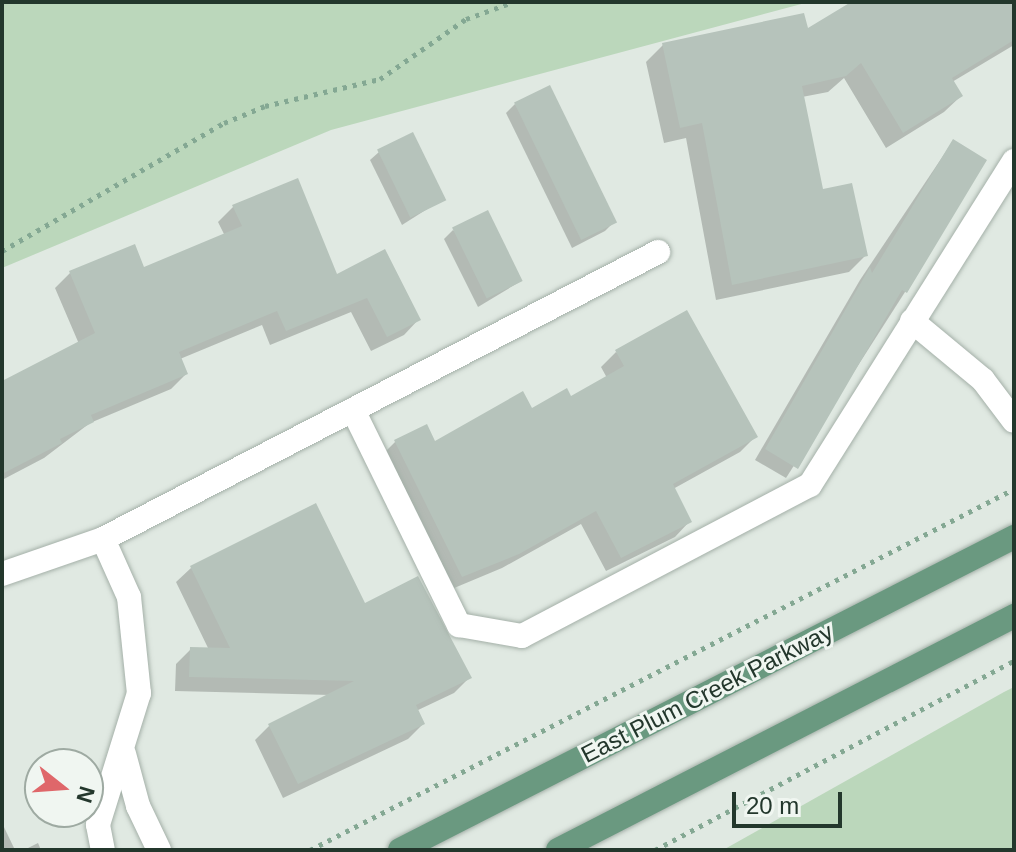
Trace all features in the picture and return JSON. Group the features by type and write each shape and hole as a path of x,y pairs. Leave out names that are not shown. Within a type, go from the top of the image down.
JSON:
{"main road":[{"name":"East Plum Creek Parkway","path":"400,850 1014,537"},
{"path":"558,850 1014,616"}],"lane":[{"path":"353,410 459,625 522,636 810,485 1014,161"},
{"path":"2,574 103,539 658,252"},
{"path":"912,321 983,380 1014,421"},
{"path":"103,539 129,597 139,693 124,754 98,825 103,850"},
{"path":"124,754 138,806 159,850"}],"path":[{"path":"2,251 224,123 265,106 380,79 466,19 513,2"},
{"path":"310,850 1014,489"},
{"path":"655,850 1014,661"}],"green space":[{"path":"2,2 809,2 331,130 2,268"},
{"path":"1014,687 1014,850 723,850 1004,692"}],"building":[{"path":"851,2 1014,2 1014,40 952,78 963,96 903,133 861,63 846,76 802,86 823,189 852,183 868,256 732,285 702,123 680,128 662,43 804,13 808,28"},
{"path":"550,85 617,223 581,240 514,103"},
{"path":"413,132 446,200 410,218 377,150"},
{"path":"953,139 987,160 907,293 902,290 798,469 765,449 870,267 872,273"},
{"path":"298,178 337,274 385,249 421,320 387,337 367,298 286,331 277,311 179,352 188,374 91,415 94,422 60,439 62,443 2,474 2,381 95,333 69,271 135,244 144,267 242,226 232,205"},
{"path":"488,210 523,281 487,299 452,228"},
{"path":"687,310 758,437 673,484 692,522 621,558 596,511 519,554 462,577 394,440 427,424 435,441 523,391 532,408 567,388 571,396 624,366 615,350"},
{"path":"316,503 365,603 418,576 472,678 416,705 425,724 298,784 268,724 354,681 189,677 190,647 230,648 190,566"}]}
